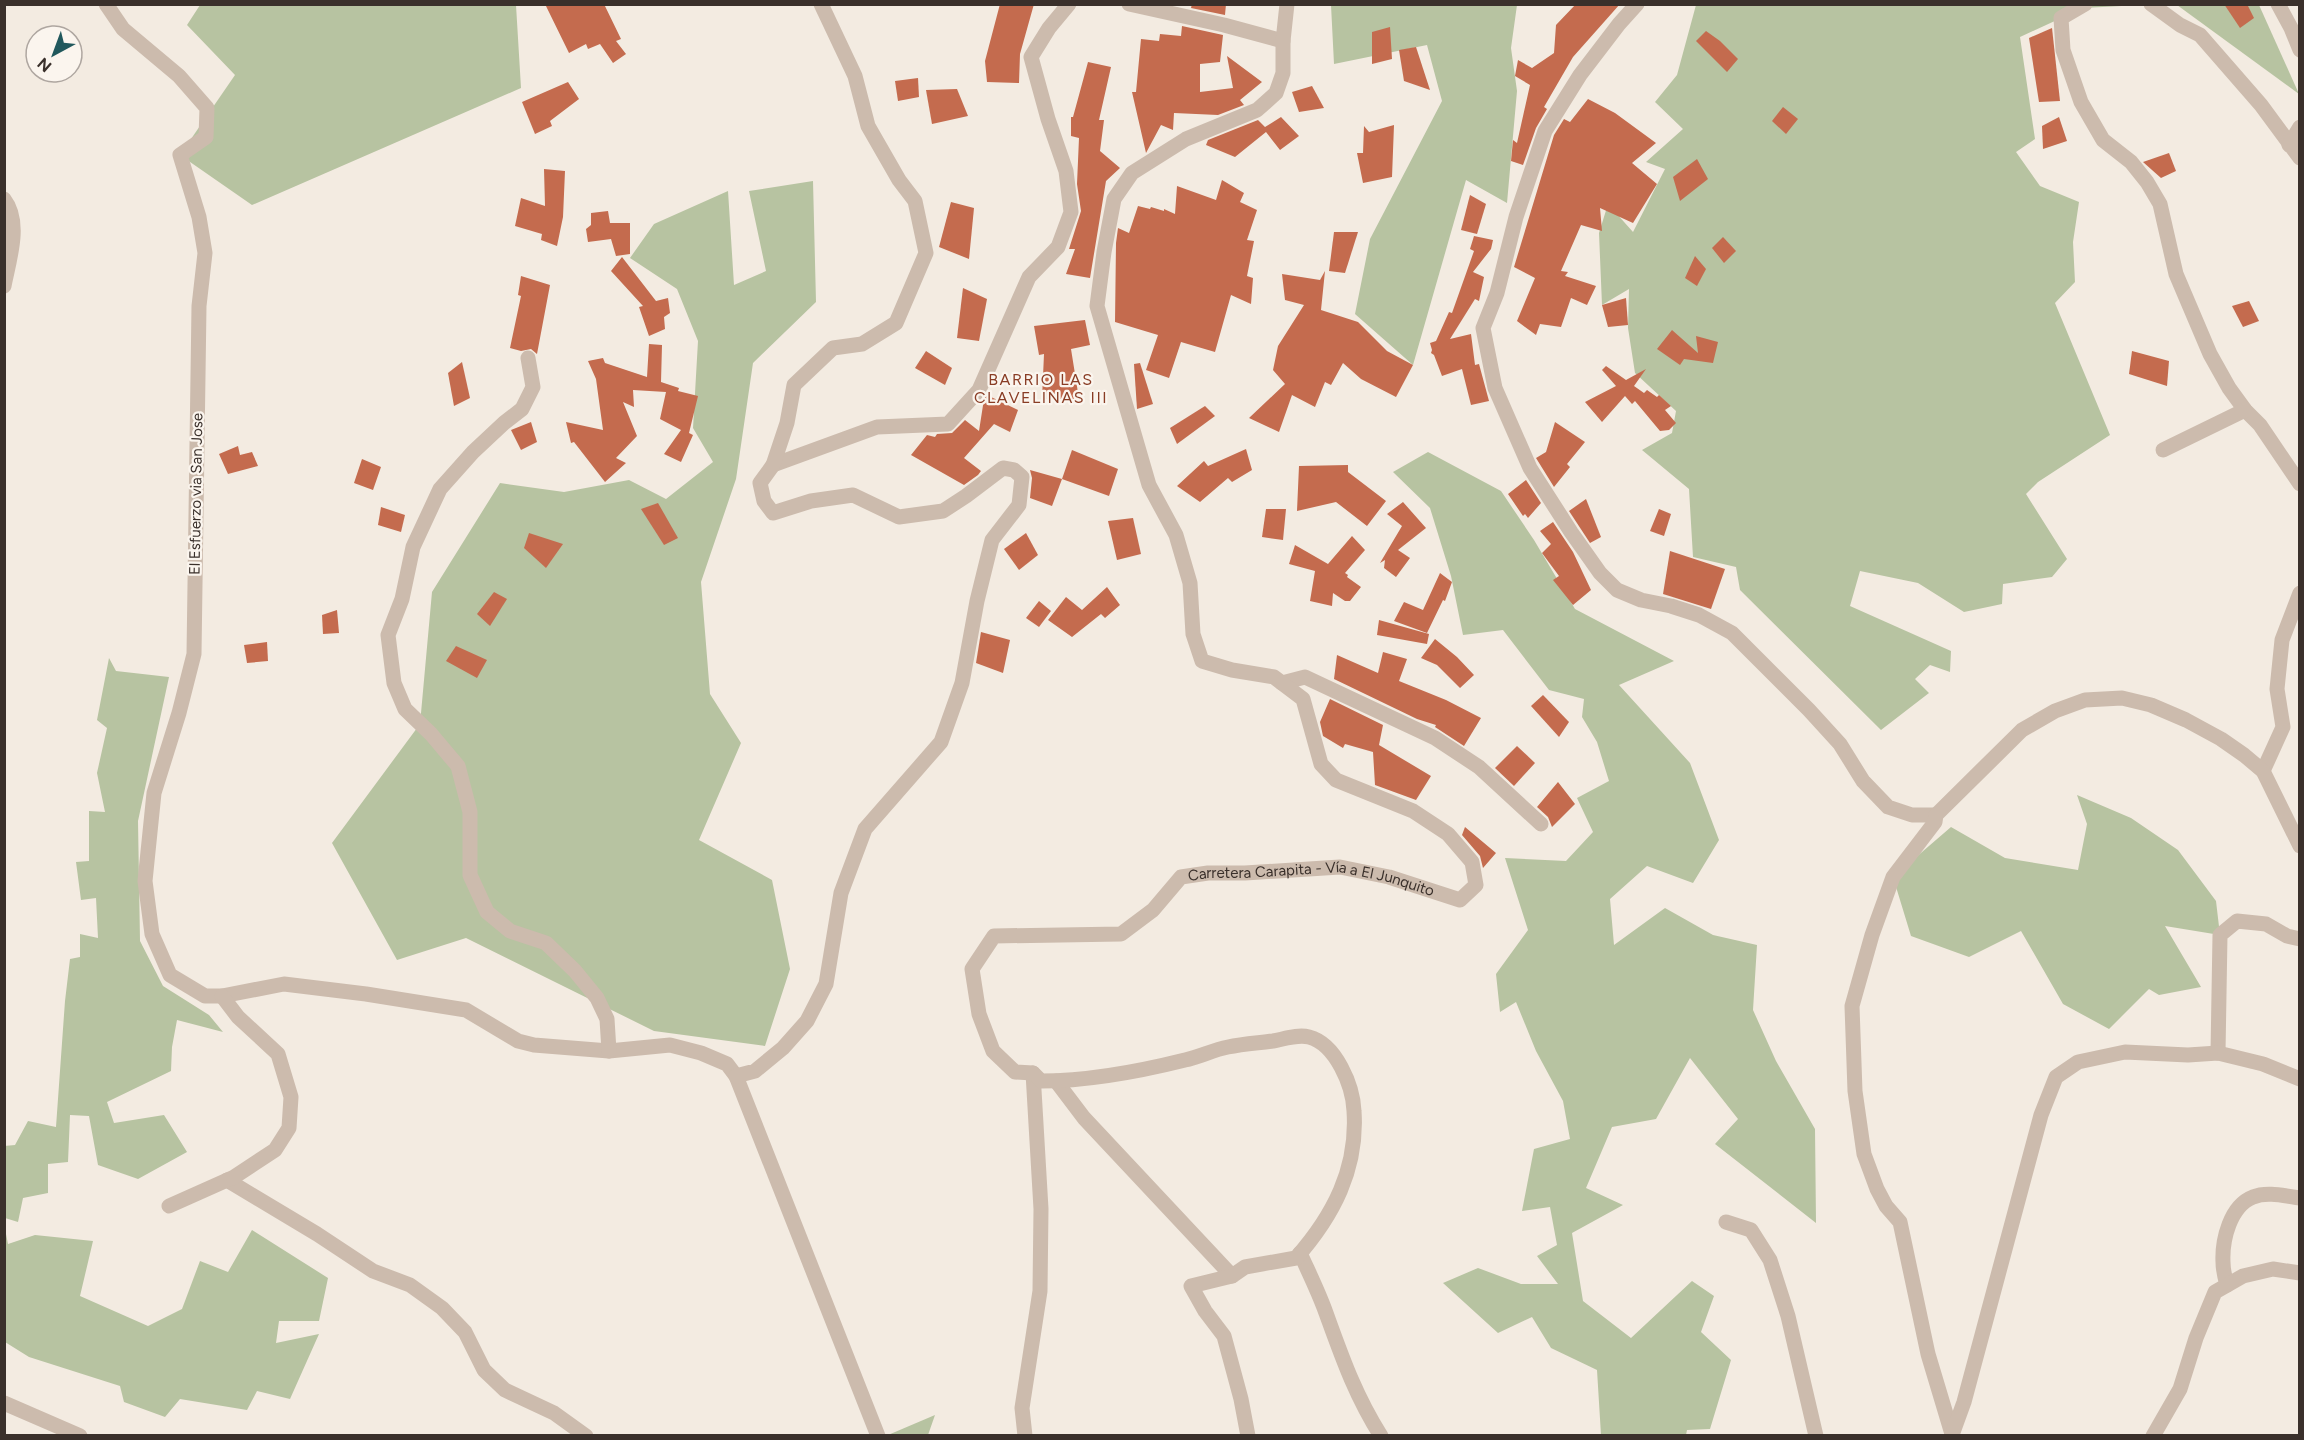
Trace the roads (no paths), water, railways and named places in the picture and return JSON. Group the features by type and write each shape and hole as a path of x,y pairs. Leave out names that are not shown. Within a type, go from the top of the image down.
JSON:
{"street":[{"name":"El Esfuerzo via San Jose","path":"106,4 123,29 179,76 207,108 206,137 180,155 199,217 205,253 199,318 194,654 154,793 145,881 152,934 170,975 205,996 222,996"},
{"path":"736,1076 755,1071 783,1048 807,1021 826,984 841,893 865,829 941,742 962,683 977,601 992,540 1019,505 1022,477 1014,470 1003,468 943,511 899,517 853,495 811,501 773,513 764,501 760,483 773,465 787,423 794,385 833,348 862,344 896,323 926,253 915,201 898,180 868,126 855,76 821,4"},
{"path":"773,465 878,427 948,424 979,390 1029,277 1058,247 1071,212 1066,171 1030,57 1049,28 1069,4"},
{"path":"1129,4 1283,41"},
{"name":"Carretera Carapita - Vía a El Junquito","path":"1287,4 1283,41 1283,73 1276,93 1257,110 1186,139 1132,173 1114,199 1097,306 1149,485 1176,535 1190,583 1193,634 1202,661 1232,670 1274,677 1303,699 1321,764 1336,780 1413,811 1448,834 1472,862 1476,885 1460,900 1389,877 1340,867 1208,873 1181,877 1154,909 1121,934 994,936 972,969 979,1014 993,1051 1015,1072 1033,1073 1041,1081 1071,1081 1148,1068 1227,1047 1295,1037 1310,1037 1332,1052 1350,1083 1354,1111 1353,1149 1342,1191 1324,1223 1300,1253"},
{"path":"1638,4 1619,24 1580,75 1545,131 1516,217 1497,293 1483,328 1495,388 1530,468 1570,532 1600,573 1617,590 1641,600 1699,615 1731,633 1840,744 1863,781 1888,807 1912,815 1936,815"},
{"path":"2085,4 2061,18 2063,50 2081,102 2103,140 2131,162 2147,182 2160,204 2180,284 2210,354 2245,410 2260,425 2300,484"},
{"path":"2151,4 2180,25 2200,35 2261,105 2300,158"},
{"path":"2278,4 2300,50"},
{"path":"2289,145 2300,126"},
{"path":"4,199 10,206 14,235 4,286"},
{"path":"528,358 533,387 522,409 481,445 440,489 413,547 402,599 388,635 394,683 405,709 431,734 458,766 470,812 470,875 487,912 510,931 546,943 575,970 597,998 607,1018 609,1051"},
{"path":"2163,450 2245,410"},
{"path":"2263,771 2283,727 2277,689 2282,640 2300,593"},
{"path":"1282,683 1305,677 1435,738 1479,767 1541,824"},
{"path":"1952,1435 1928,1354 1900,1222 1886,1206 1864,1154 1855,1091 1852,1006 1872,935 1893,877 1935,822 1936,815 2022,730 2055,711 2085,699 2122,698 2151,705 2221,739 2263,771 2300,846"},
{"path":"2218,1053 2220,935 2237,921 2266,924 2287,936 2300,939"},
{"path":"169,1206 226,1180 275,1150 289,1128 291,1097 278,1054 238,1017 222,996 284,984 466,1010 518,1041 534,1045 609,1051 670,1045 701,1053 727,1064 736,1076 878,1436"},
{"path":"1952,1435 1964,1402 2041,1115 2056,1077 2078,1062 2125,1052 2188,1055 2218,1053 2263,1064 2300,1079"},
{"path":"1025,1436 1022,1408 1040,1291 1041,1209 1033,1073"},
{"path":"1056,1081 1084,1118 1232,1276"},
{"path":"226,1180 318,1234 373,1271 418,1290 442,1308 465,1332 484,1370 505,1390 554,1413 586,1436"},
{"path":"2227,1286 2223,1262 2226,1234 2240,1205 2253,1197 2273,1194 2300,1198"},
{"path":"1726,1222 1751,1230 1770,1260 1788,1316 1816,1436"},
{"path":"1248,1436 1241,1399 1224,1336 1205,1311 1191,1286 1232,1276 1245,1267 1296,1258 1300,1253 1325,1311 1347,1372 1364,1409 1381,1436"},
{"path":"2153,1436 2181,1389 2196,1338 2215,1292 2242,1276 2273,1269 2300,1273"},
{"path":"4,1403 80,1436"}],"district":[{"name":"BARRIO LAS CLAVELINAS III","path":"1041,388"}]}
